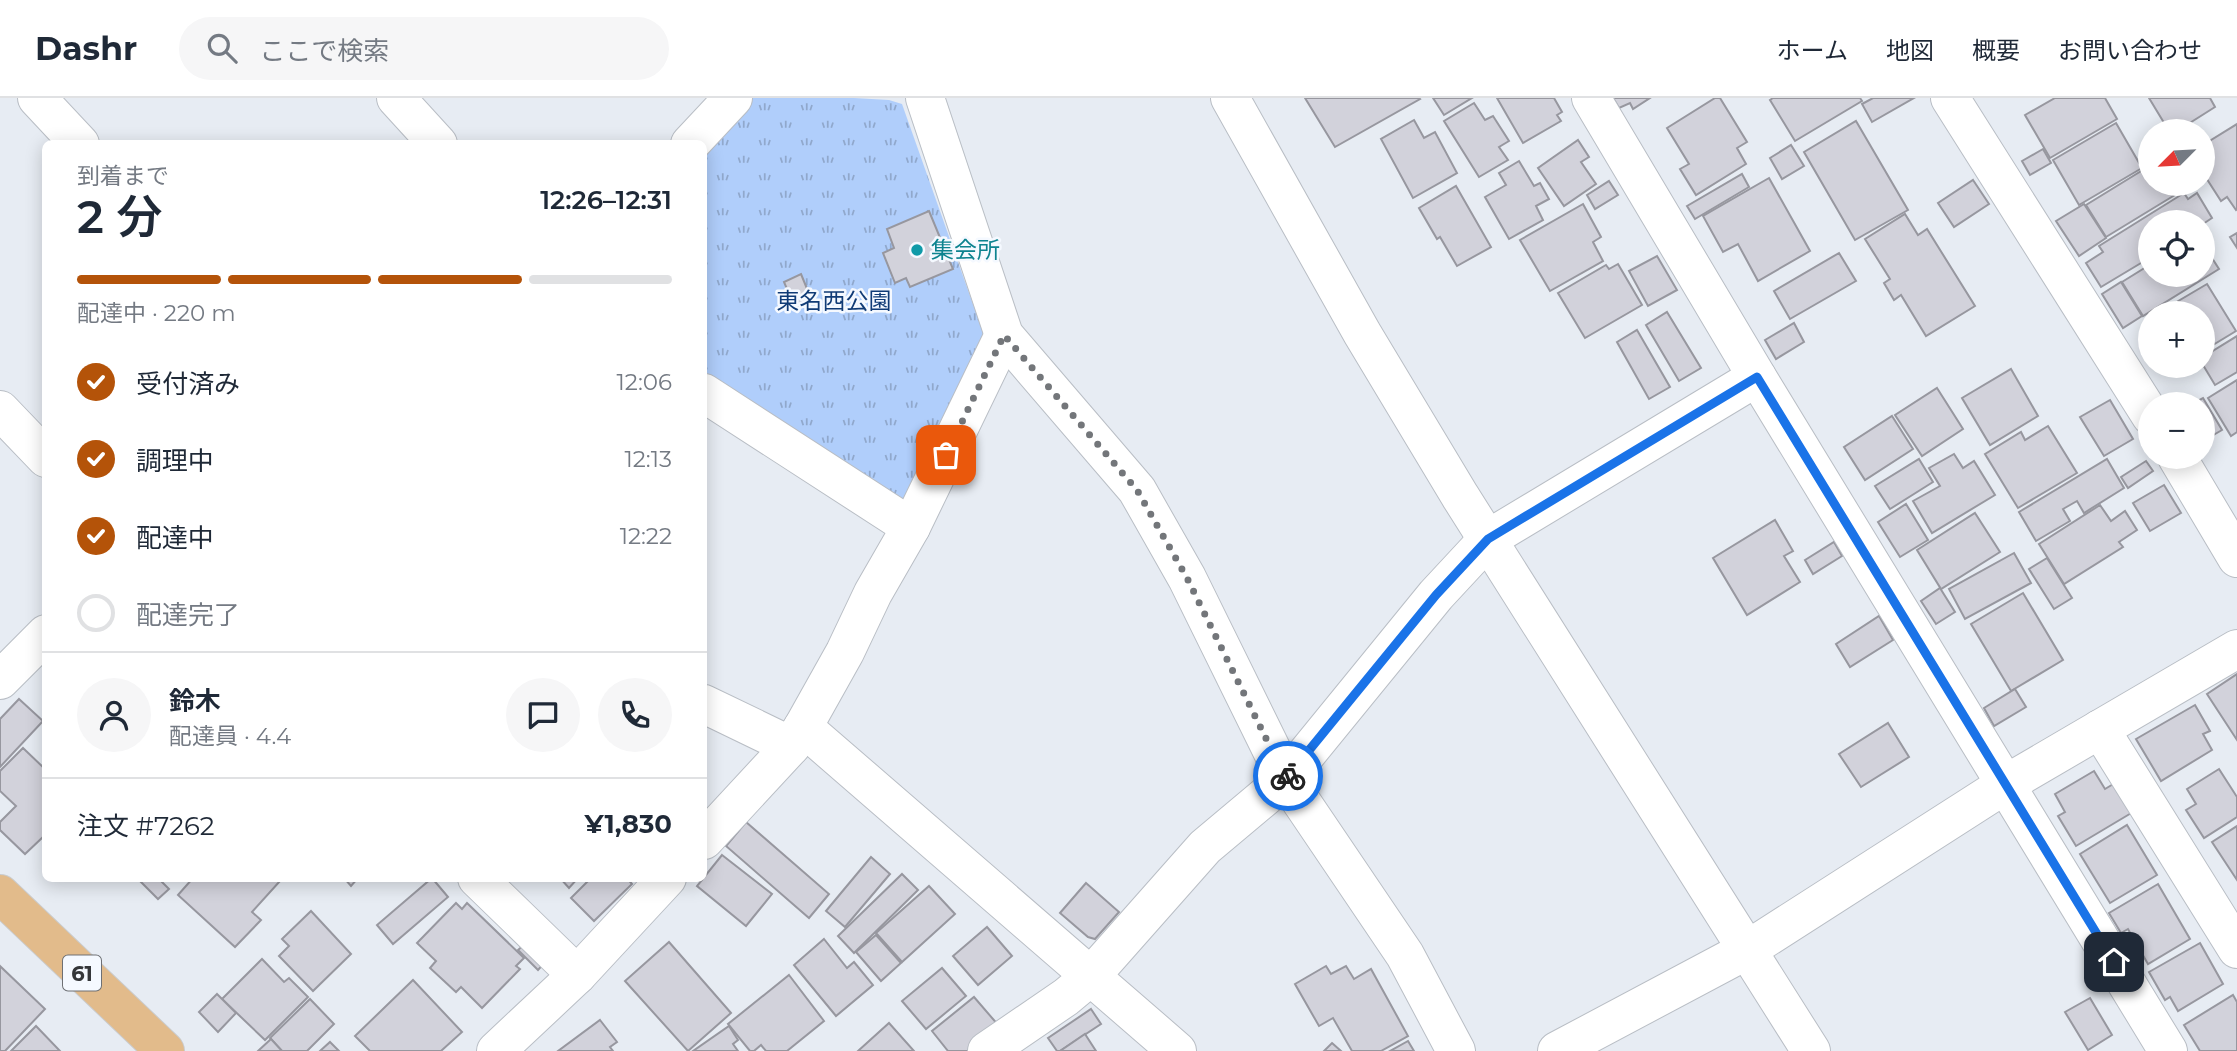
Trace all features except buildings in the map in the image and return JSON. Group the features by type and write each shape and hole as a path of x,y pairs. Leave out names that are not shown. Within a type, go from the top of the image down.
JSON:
{"main road":[{"name":"61","path":"0,894 164,1051"}],"street":[{"path":"37,98 76,140"},
{"path":"396,98 434,140"},
{"path":"694,140 733,98"},
{"path":"925,98 1004,335 1137,490 1187,578 1286,779 1405,955 1456,1051"},
{"path":"1230,98 1362,333 1460,496 1811,1051"},
{"path":"1591,98 1757,377 2168,1051"},
{"path":"1950,98 2138,395"},
{"path":"707,837 797,737 911,527 1004,335"},
{"path":"987,1051 1066,997 1090,977 1205,847 1286,779 1436,595 1488,539 1757,377"},
{"path":"707,395 911,527"},
{"path":"0,410 42,454"},
{"path":"2184,469 2237,558"},
{"path":"0,680 42,638"},
{"path":"1557,1051 1747,950 2007,784 2237,649"},
{"path":"707,705 797,737 1177,1051"},
{"path":"2100,729 2237,949"},
{"path":"481,882 577,975"},
{"path":"496,1051 577,975 663,882"}],"green space":[{"name":"東名西公園","path":"753,98 854,98 889,100 902,104 985,338 902,502 707,373 707,146"}],"way so far":[{"path":"946,455 1004,335 1137,490 1187,578 1286,779 1288,776"}],"place":[{"name":"集会所","path":"917,250"}],"route":[{"path":"1288,776 1436,595 1488,539 1757,377 2114,962"}]}
